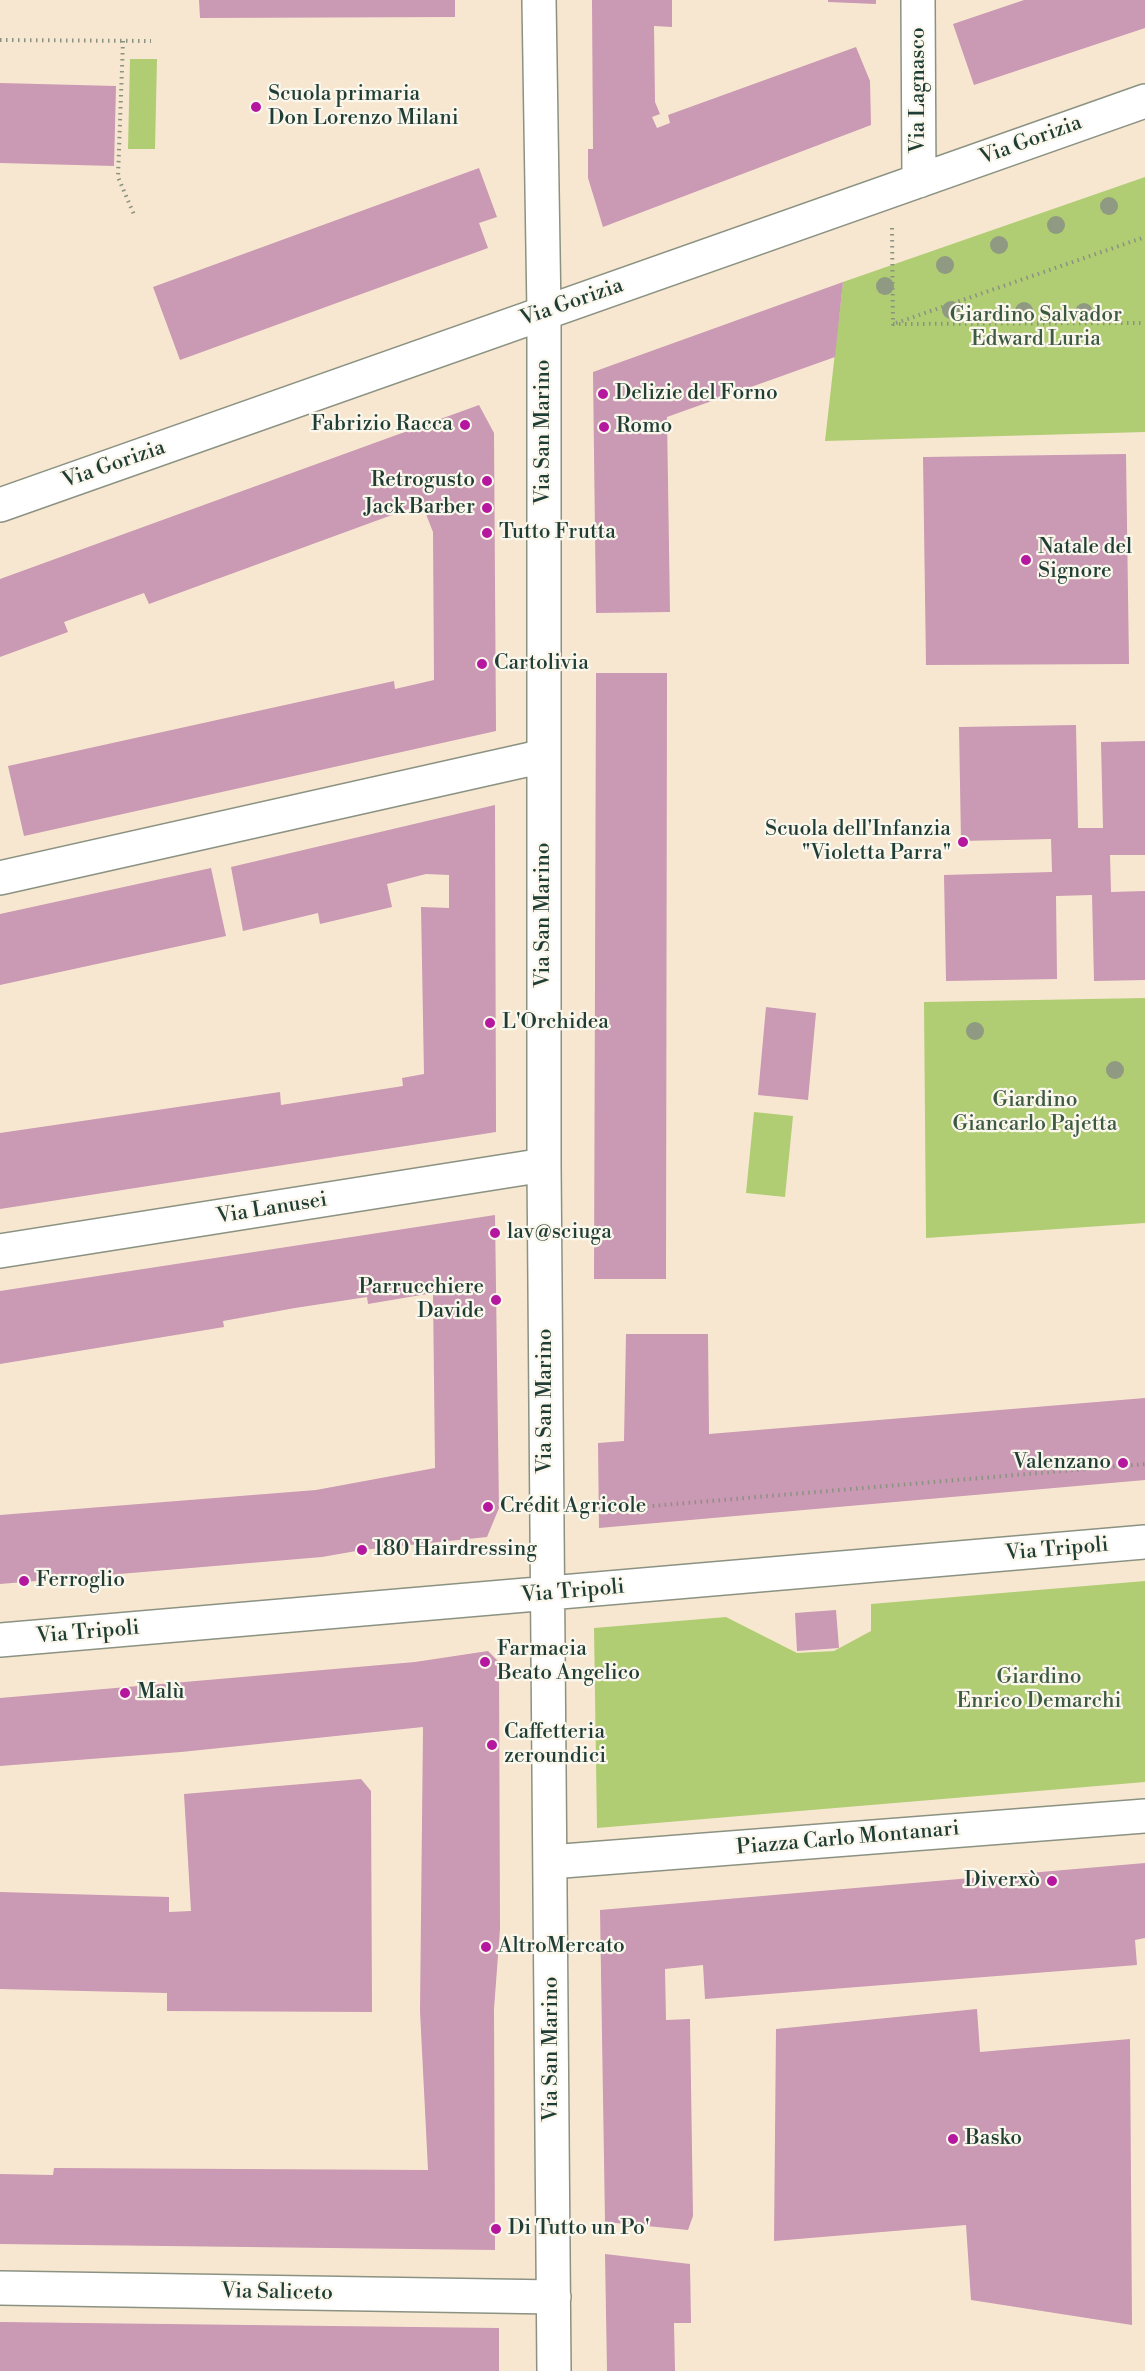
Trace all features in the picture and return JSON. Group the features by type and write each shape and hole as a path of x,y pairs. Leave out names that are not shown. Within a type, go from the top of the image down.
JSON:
{"street":[{"name":"Via San Marino","path":"539,0 544,313 544,1166 554,2371"},
{"name":"Via Lagnasco","path":"905,186 918,0"},
{"name":"Via Gorizia","path":"0,505 1145,101"},
{"path":"0,878 543,756"},
{"name":"Via Lanusei","path":"0,1251 544,1166"},
{"name":"Via Tripoli","path":"0,1640 548,1595 1145,1542"},
{"name":"Piazza Carlo Montanari","path":"550,1862 1145,1816"},
{"name":"Via Saliceto","path":"0,2288 554,2297"}],"path":[{"path":"0,40 151,41"},
{"path":"123,41 118,177 135,217"},
{"path":"893,324 905,186"},
{"path":"893,324 1145,237"},
{"path":"893,324 1145,323"},
{"path":"547,1515 1145,1464"}],"green space":[{"path":"130,59 157,59 155,149 128,149"},
{"name":"Giardino Salvador Edward Luria","path":"1145,177 1145,432 825,441 843,282"},
{"name":"Giardino Giancarlo Pajetta","path":"1145,998 1145,1223 926,1238 924,1002"},
{"path":"754,1112 793,1116 785,1197 746,1193"},
{"name":"Giardino Enrico Demarchi","path":"1145,1581 1145,1782 597,1828 594,1628 726,1617 797,1653 834,1651 871,1631 871,1604"}],"building":[{"path":"199,0 455,0 455,17 200,18"},
{"path":"592,0 672,0 672,27 654,26 655,102 660,114 652,117 657,128 670,123 668,115 856,47 870,81 871,125 603,227 588,178 588,149 593,149"},
{"path":"828,0 876,0 876,4 828,2"},
{"path":"1024,0 1145,0 1145,28 974,85 953,24"},
{"path":"0,83 116,86 114,166 0,163"},
{"path":"479,168 497,217 479,223 488,248 180,360 153,287"},
{"path":"843,282 835,357 667,417 670,612 596,613 593,372"},
{"path":"479,405 494,433 496,731 24,836 8,766 394,681 395,689 434,680 433,532 422,504 149,604 144,593 64,622 68,632 0,657 0,579"},
{"name":"Natale del Signore","path":"1126,454 1129,664 926,665 923,457"},
{"path":"596,673 667,673 666,1279 594,1279"},
{"path":"1076,725 1078,828 1103,828 1101,742 1145,741 1145,855 1110,855 1111,892 1145,891 1145,980 1094,981 1092,895 1056,896 1057,979 946,981 944,875 1052,872 1051,839 961,841 959,727"},
{"path":"495,805 496,1132 0,1209 0,1133 280,1092 281,1105 403,1086 402,1078 424,1074 421,907 449,908 449,875 426,874 387,884 392,907 320,924 318,913 243,931 231,867"},
{"path":"211,868 226,936 0,985 0,914"},
{"path":"766,1007 816,1013 808,1100 758,1095"},
{"path":"495,1215 499,1508 487,1537 362,1550 322,1557 0,1584 0,1515 316,1490 435,1468 433,1293 368,1304 367,1297 295,1308 223,1321 224,1327 0,1364 0,1291"},
{"path":"626,1334 708,1334 709,1434 1145,1398 1145,1480 599,1528 598,1443 624,1441"},
{"path":"836,1610 839,1648 797,1651 795,1613"},
{"path":"488,1651 499,1662 500,1929 494,2009 495,2250 0,2244 0,2174 53,2175 54,2168 428,2170 420,2011 423,1727 181,1752 0,1766 0,1698 415,1662"},
{"path":"361,1779 371,1791 372,2012 167,2011 167,1993 0,1989 0,1892 169,1897 169,1912 191,1911 184,1794"},
{"path":"1145,1863 1145,1938 1135,1940 1137,1965 705,1999 703,1965 665,1969 666,2020 690,2019 693,2216 688,2230 605,2222 600,1910"},
{"name":"Basko","path":"977,2009 980,2052 1130,2039 1132,2325 971,2300 966,2225 774,2241 776,2029"},
{"path":"605,2254 690,2264 691,2323 674,2323 675,2371 607,2371"},
{"path":"0,2322 499,2328 499,2371 0,2371"}],"place":[{"name":"Scuola primaria Don Lorenzo Milani","path":"256,107"},
{"name":"Delizie del Forno","path":"603,394"},
{"name":"Fabrizio Racca","path":"465,425"},
{"name":"Romo","path":"604,427"},
{"name":"Retrogusto","path":"487,481"},
{"name":"Jack Barber","path":"487,508"},
{"name":"Tutto Frutta","path":"487,533"},
{"name":"Natale del Signore","path":"1026,560"},
{"name":"Cartolivia","path":"482,664"},
{"name":"Scuola dell'Infanzia \"Violetta Parra\"","path":"963,842"},
{"name":"L'Orchidea","path":"490,1023"},
{"name":"lav@sciuga","path":"495,1233"},
{"name":"Parrucchiere Davide","path":"496,1300"},
{"name":"Valenzano","path":"1123,1463"},
{"name":"Crédit Agricole","path":"488,1507"},
{"name":"180 Hairdressing","path":"362,1550"},
{"name":"Ferroglio","path":"24,1581"},
{"name":"Farmacia Beato Angelico","path":"485,1662"},
{"name":"Malù","path":"125,1693"},
{"name":"Caffetteria zeroundici","path":"492,1745"},
{"name":"Diverxò","path":"1052,1881"},
{"name":"AltroMercato","path":"486,1947"},
{"name":"Basko","path":"953,2139"},
{"name":"Di Tutto un Po'","path":"496,2229"}]}
